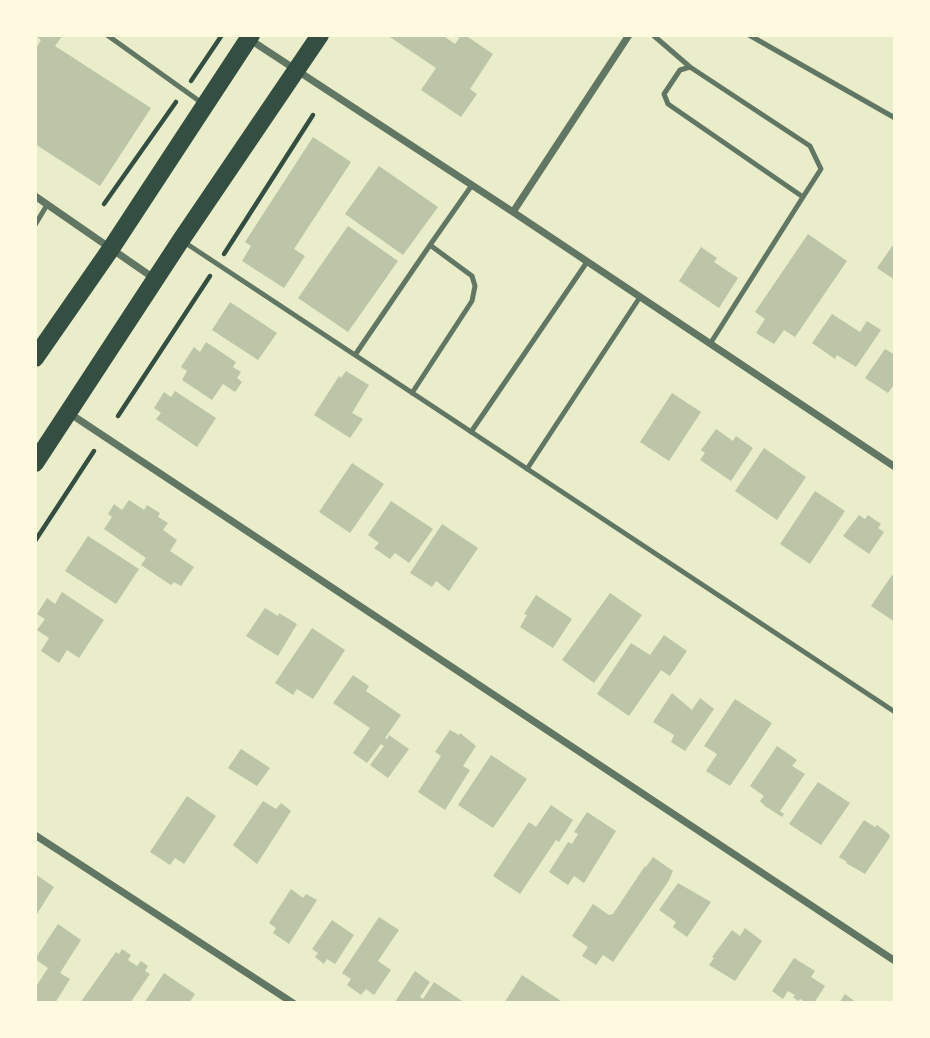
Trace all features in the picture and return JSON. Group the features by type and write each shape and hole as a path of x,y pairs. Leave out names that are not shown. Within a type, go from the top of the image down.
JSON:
{"main road":[{"path":"35,463 155,279 320,35"},
{"path":"38,349 110,250 249,37"}],"street":[{"path":"513,212 629,35"},
{"path":"249,37 895,467"},
{"path":"35,197 155,279"},
{"path":"68,412 895,961"},
{"path":"35,835 293,1003"}],"lane":[{"path":"107,35 205,105"},
{"path":"653,35 690,67 810,146 821,169 710,344"},
{"path":"749,35 895,118"},
{"path":"690,67 680,70 664,94 668,104 803,197"},
{"path":"355,355 472,185"},
{"path":"35,225 47,205"},
{"path":"181,240 895,712"},
{"path":"412,393 472,300 475,286 472,276 430,245"},
{"path":"471,432 587,262"},
{"path":"527,469 640,297"}],"path":[{"path":"104,204 222,35"},
{"path":"35,541 94,451"}],"building":[{"path":"35,35 63,35 55,46 151,108 100,186 35,144 35,50 41,40"},
{"path":"387,35 442,35 455,44 461,35 465,35 493,54 470,89 477,94 461,117 421,90 436,68"},
{"path":"313,137 351,162 294,249 305,256 284,288 242,261 251,246 245,242"},
{"path":"379,166 438,207 403,255 345,214"},
{"path":"348,226 398,261 348,332 298,298"},
{"path":"808,234 847,261 795,337 784,330 774,344 756,333 765,319 755,312"},
{"path":"895,242 895,280 877,268"},
{"path":"701,247 717,258 714,262 738,278 719,308 679,281"},
{"path":"230,302 277,333 258,360 212,330"},
{"path":"832,314 860,332 867,321 881,330 856,367 837,355 835,359 812,343"},
{"path":"206,342 236,362 233,367 241,372 237,378 242,382 235,392 223,384 212,400 182,380 187,371 181,367 194,347 200,352"},
{"path":"885,349 895,355 895,387 888,393 865,378"},
{"path":"346,371 369,385 352,413 363,419 350,438 314,415 339,376 341,378"},
{"path":"175,391 216,418 197,447 156,419 161,413 154,408 164,392 171,397"},
{"path":"672,393 701,412 669,461 640,442"},
{"path":"716,429 733,441 736,436 753,448 731,481 700,460 705,453 701,450"},
{"path":"764,448 806,477 777,520 735,491"},
{"path":"352,463 384,484 350,533 319,512"},
{"path":"815,491 845,511 810,564 780,544"},
{"path":"129,500 144,510 147,505 160,513 158,517 168,523 163,530 177,540 170,551 194,567 181,586 174,582 171,585 141,565 146,558 104,529 112,517 108,514 114,504 122,510"},
{"path":"391,501 433,529 409,563 395,553 390,559 374,548 379,543 368,535"},
{"path":"859,515 865,519 868,515 881,524 878,528 884,532 869,554 843,536"},
{"path":"442,524 478,548 449,591 436,581 432,587 410,573"},
{"path":"88,536 139,569 116,604 65,571"},
{"path":"892,575 895,578 895,622 871,606"},
{"path":"62,592 104,620 79,658 67,650 59,663 41,651 49,638 37,630 45,619 37,614 47,598 55,604"},
{"path":"610,593 642,615 594,683 562,660"},
{"path":"536,595 572,619 553,648 520,627 527,615 524,614"},
{"path":"265,608 297,624 278,656 246,636"},
{"path":"312,628 345,650 313,699 297,689 293,695 275,683"},
{"path":"664,635 687,651 670,676 661,670 629,716 597,694 631,643 650,655"},
{"path":"353,675 369,686 366,691 401,715 385,738 389,735 409,749 388,778 370,765 384,746 381,744 367,763 353,753 370,728 333,703"},
{"path":"672,693 692,710 700,698 714,709 685,751 671,742 674,735 653,722"},
{"path":"735,699 772,723 730,786 706,771 717,754 704,746"},
{"path":"450,730 459,735 460,733 476,746 463,766 470,770 445,810 418,792 441,756 435,752"},
{"path":"777,746 797,760 792,766 805,774 780,811 784,814 782,817 765,806 760,801 764,796 750,786"},
{"path":"241,749 270,768 257,786 228,768"},
{"path":"491,755 527,779 493,828 458,805"},
{"path":"818,782 850,803 821,845 789,824"},
{"path":"187,796 216,816 184,864 175,858 170,865 150,852"},
{"path":"263,801 276,809 281,803 291,811 257,864 233,845"},
{"path":"551,805 573,820 559,842 556,840 520,894 493,876 529,822 536,827"},
{"path":"587,812 616,831 584,883 574,876 568,885 549,872 568,842 572,844 578,834 574,832"},
{"path":"864,820 875,827 877,825 890,837 865,874 839,857"},
{"path":"653,857 673,871 668,882 613,962 603,955 596,965 582,956 588,947 572,936 593,904 609,915 613,914"},
{"path":"35,874 54,887 35,917"},
{"path":"678,883 711,902 687,937 673,927 676,922 659,910"},
{"path":"291,889 303,898 306,894 317,900 289,944 273,933 276,928 269,923"},
{"path":"379,917 399,930 378,961 391,970 374,995 366,989 361,995 347,985 351,979 342,973"},
{"path":"332,920 354,935 335,964 327,959 324,964 315,957 318,953 312,949"},
{"path":"58,924 81,940 60,973 70,979 55,1003 35,1003 35,988 48,968 35,959"},
{"path":"745,928 762,941 735,981 709,965 732,930 740,936"},
{"path":"122,949 131,955 128,960 137,966 141,961 148,966 145,971 150,974 130,1003 80,1003 116,952 119,954"},
{"path":"794,958 815,971 811,977 825,986 814,1003 800,999 798,1001 793,997 795,995 788,991 783,999 772,991"},
{"path":"415,971 430,982 420,997 423,999 434,982 465,1003 396,1003"},
{"path":"164,973 195,994 189,1003 144,1003"},
{"path":"522,975 564,1003 504,1003"},
{"path":"845,994 857,1003 839,1003"}]}
